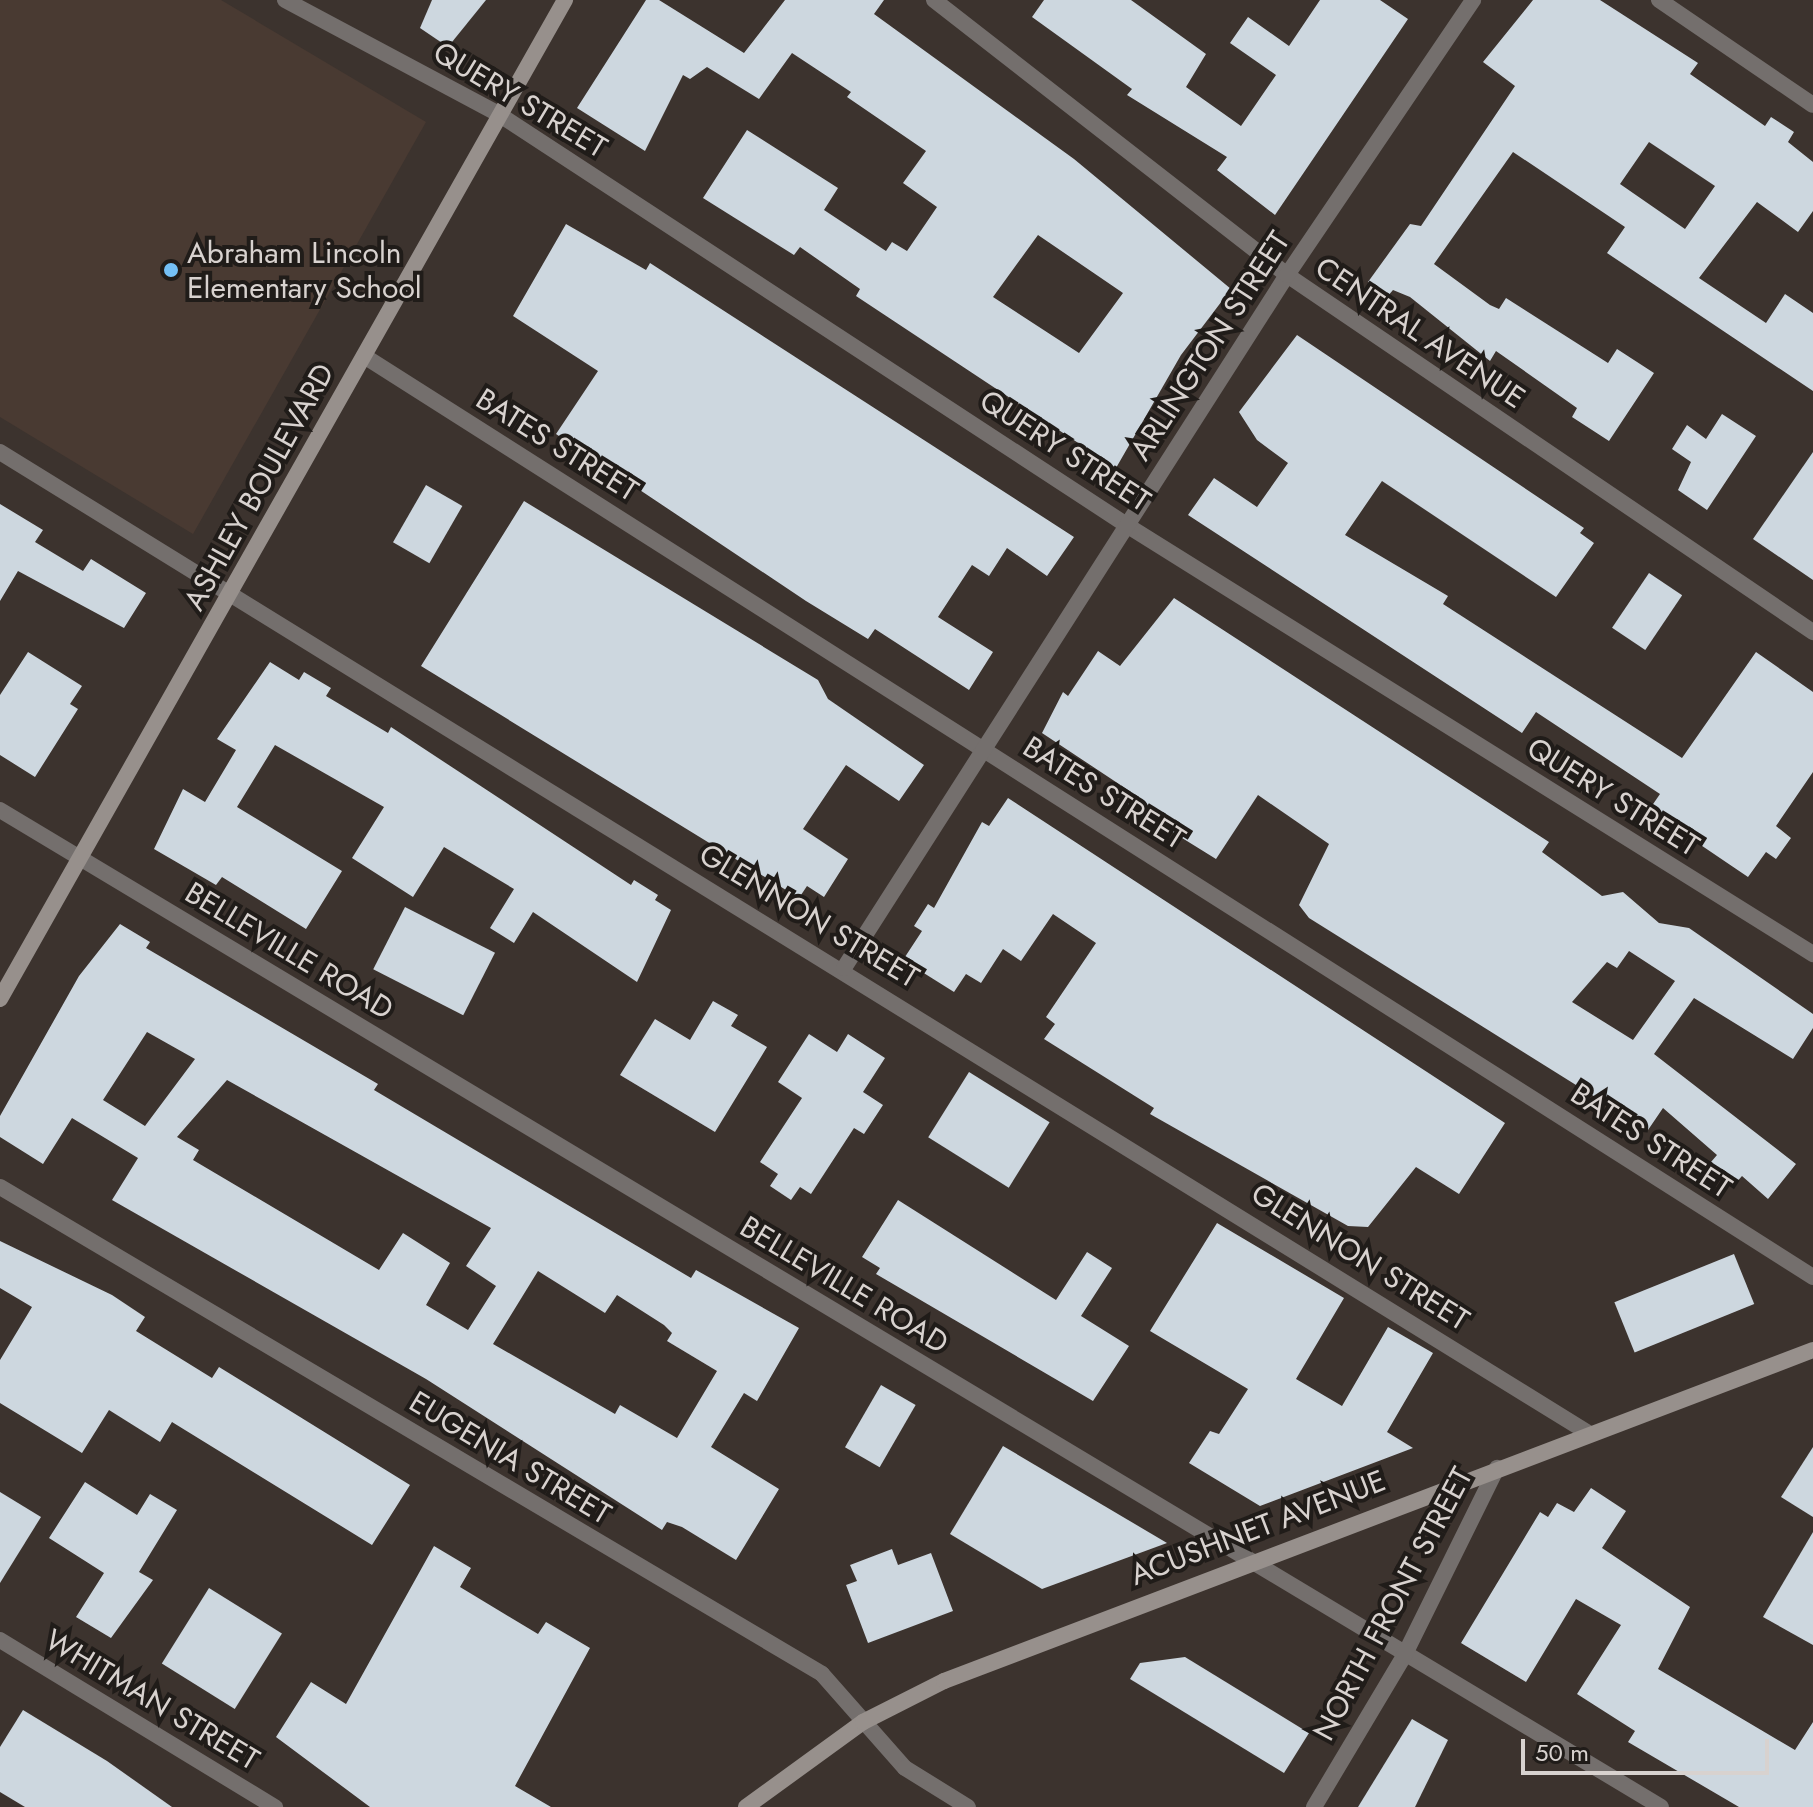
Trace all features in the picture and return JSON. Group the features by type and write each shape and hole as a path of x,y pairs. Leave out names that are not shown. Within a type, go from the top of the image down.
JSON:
{"main road":[{"name":"ASHLEY BOULEVARD","path":"0,999 82,860 565,0"},
{"name":"ACUSHNET AVENUE","path":"746,1807 863,1722 1011,1653 1587,1432 1813,1350"}],"street":[{"name":"QUERY STREET","path":"285,0 500,115 1128,526 1813,954"},
{"name":"CENTRAL AVENUE","path":"934,0 1287,275 1813,632"},
{"name":"ARLINGTON STREET","path":"844,968 1287,275 1473,0"},
{"path":"1659,0 1813,105"},
{"name":"BATES STREET","path":"364,356 1813,1277"},
{"name":"GLENNON STREET","path":"0,452 230,596 844,968 1587,1432"},
{"name":"BELLEVILLE ROAD","path":"0,810 1404,1656 1661,1807"},
{"name":"EUGENIA STREET","path":"0,1187 822,1674 905,1768 968,1807"},
{"name":"NORTH FRONT STREET","path":"1314,1807 1404,1656 1497,1468"},
{"name":"WHITMAN STREET","path":"0,1640 275,1807"}],"shaded area":[{"name":"Abraham Lincoln Elementary School","path":"0,0 221,0 426,122 193,534 0,417"}],"building":[{"path":"432,0 486,0 448,47 420,28"},
{"path":"646,0 659,0 744,53 785,0 884,0 874,14 1074,159 1231,289 1181,355 1116,468 856,296 860,289 800,247 794,255 703,198 747,130 838,188 824,210 886,251 892,242 907,251 937,207 903,183 926,151 847,97 851,92 792,53 759,99 707,67 690,79 683,75 645,151 577,108","holes":["1038,235 1123,293 1079,353 993,297"]},
{"path":"1044,0 1131,0 1206,54 1186,87 1241,126 1276,75 1230,43 1248,17 1289,46 1320,0 1380,0 1408,19 1275,215 1217,170 1227,157 1127,95 1132,89 1032,17"},
{"path":"1533,0 1600,0 1698,63 1690,74 1765,126 1771,117 1794,132 1788,142 1813,162 1813,211 1798,232 1757,202 1699,278 1766,323 1785,294 1813,313 1813,391 1607,253 1625,227 1513,152 1434,264 1490,305 1499,309 1506,298 1608,363 1617,349 1654,373 1609,441 1572,417 1577,408 1496,351 1490,361 1410,297 1393,290 1387,297 1368,282 1410,224 1421,226 1515,86 1483,62","holes":["1649,142 1715,186 1685,229 1620,184"]},
{"path":"566,224 646,270 650,263 1074,537 1047,576 1007,548 989,576 972,565 938,617 993,652 969,690 875,629 868,639 806,601 556,434 598,371 513,316"},
{"path":"1297,335 1584,528 1580,533 1594,543 1556,597 1382,481 1345,535 1448,596 1443,604 1682,758 1756,652 1813,692 1813,772 1776,826 1791,838 1776,859 1766,852 1748,877 1649,810 1660,794 1536,712 1522,733 1188,515 1214,478 1257,507 1288,463 1257,440 1239,412"},
{"path":"1722,414 1756,436 1707,510 1678,490 1691,462 1672,449 1687,425 1706,439"},
{"path":"1813,452 1813,580 1753,539"},
{"path":"426,485 462,506 429,563 393,542"},
{"path":"524,501 818,680 828,699 924,765 899,801 846,765 803,829 848,859 824,897 807,886 799,898 421,666"},
{"path":"0,504 43,530 35,542 83,571 91,559 146,593 124,628 18,571 0,601"},
{"path":"1649,573 1682,595 1645,650 1612,628"},
{"path":"1174,598 1549,842 1542,852 1602,896 1623,892 1659,923 1689,928 1813,1014 1813,1028 1793,1059 1694,998 1654,1054 1796,1164 1768,1199 1742,1176 1735,1184 1711,1162 1717,1155 1663,1108 1648,1130 1309,918 1299,905 1329,844 1258,795 1216,859 1124,802 1131,792 1042,733 1063,692 1068,696 1098,651 1120,666","holes":["1629,951 1675,981 1633,1040 1572,1002 1607,962 1617,968"]},
{"path":"28,652 82,686 70,704 78,709 35,777 0,755 0,695"},
{"path":"270,662 299,680 304,672 331,688 326,696 388,733 391,727 631,885 634,880 658,895 655,900 671,910 637,982 533,912 514,943 490,928 514,889 444,847 413,897 352,858 384,807 275,745 237,807 342,871 306,929 222,877 216,885 154,849 183,789 205,802 236,750 217,739"},
{"path":"1008,798 1505,1123 1459,1194 1416,1167 1368,1227 1348,1226 1150,1114 1154,1108 1044,1039 1055,1024 1046,1017 1096,943 1053,914 1021,961 1003,949 981,983 966,974 954,992 903,960 922,931 914,926 928,904 934,908 982,822 989,826"},
{"path":"405,907 495,953 463,1015 373,969"},
{"path":"120,924 150,942 146,948 378,1084 374,1090 691,1278 696,1270 799,1328 757,1401 744,1393 711,1447 779,1489 736,1560 682,1527 667,1522 662,1530 426,1379 112,1200 138,1158 72,1118 43,1164 0,1137 0,1116 79,976","holes":["147,1032 195,1059 145,1126 103,1100","227,1080 491,1228 466,1266 496,1286 468,1330 426,1305 450,1263 403,1233 379,1270 193,1160 199,1150 177,1137","538,1271 605,1313 617,1295 664,1325 672,1333 667,1341 717,1371 677,1438 620,1405 615,1414 493,1344"]},
{"path":"713,1001 738,1015 731,1026 767,1047 715,1132 620,1075 655,1019 690,1040"},
{"path":"809,1034 837,1052 848,1034 885,1058 863,1092 883,1105 864,1134 854,1128 811,1194 800,1187 791,1200 770,1186 778,1174 760,1162 802,1098 778,1082"},
{"path":"969,1072 1050,1122 1009,1188 928,1137"},
{"path":"898,1200 1056,1300 1087,1252 1112,1268 1081,1316 1129,1346 1093,1401 876,1274 880,1268 862,1257"},
{"path":"1217,1223 1344,1298 1296,1379 1342,1406 1388,1327 1433,1353 1387,1432 1413,1448 1260,1506 1189,1463 1210,1431 1219,1434 1248,1389 1150,1331"},
{"path":"0,1241 112,1295 145,1317 136,1331 212,1378 219,1367 410,1485 372,1545 172,1422 160,1442 109,1410 82,1453 0,1403 0,1360 32,1307 0,1288"},
{"path":"1734,1254 1754,1304 1635,1352 1614,1302"},
{"path":"881,1385 916,1405 880,1467 845,1447"},
{"path":"1003,1446 1167,1543 1042,1589 950,1534"},
{"path":"1813,1447 1813,1517 1781,1497"},
{"path":"85,1482 137,1515 150,1494 177,1510 139,1572 153,1580 111,1638 76,1617 104,1573 49,1538"},
{"path":"1591,1488 1626,1511 1602,1548 1690,1607 1658,1669 1795,1750 1813,1722 1813,1807 1739,1807 1628,1742 1635,1731 1577,1694 1621,1625 1576,1599 1526,1682 1461,1643 1540,1512 1548,1517 1557,1503 1574,1512"},
{"path":"0,1492 41,1517 0,1583"},
{"path":"1813,1532 1813,1645 1763,1617"},
{"path":"434,1546 471,1568 460,1587 538,1634 546,1622 590,1648 515,1786 551,1807 370,1807 276,1737 311,1682 346,1704"},
{"path":"892,1549 898,1565 931,1553 953,1611 868,1643 846,1585 857,1581 850,1565"},
{"path":"209,1588 282,1634 235,1709 162,1663"},
{"path":"1185,1657 1309,1733 1284,1773 1130,1679 1140,1663"},
{"path":"23,1710 107,1761 172,1807 25,1807 0,1792 0,1747"},
{"path":"1412,1719 1448,1740 1415,1807 1358,1807"}],"place":[{"name":"Abraham Lincoln Elementary School","path":"171,270"}]}
